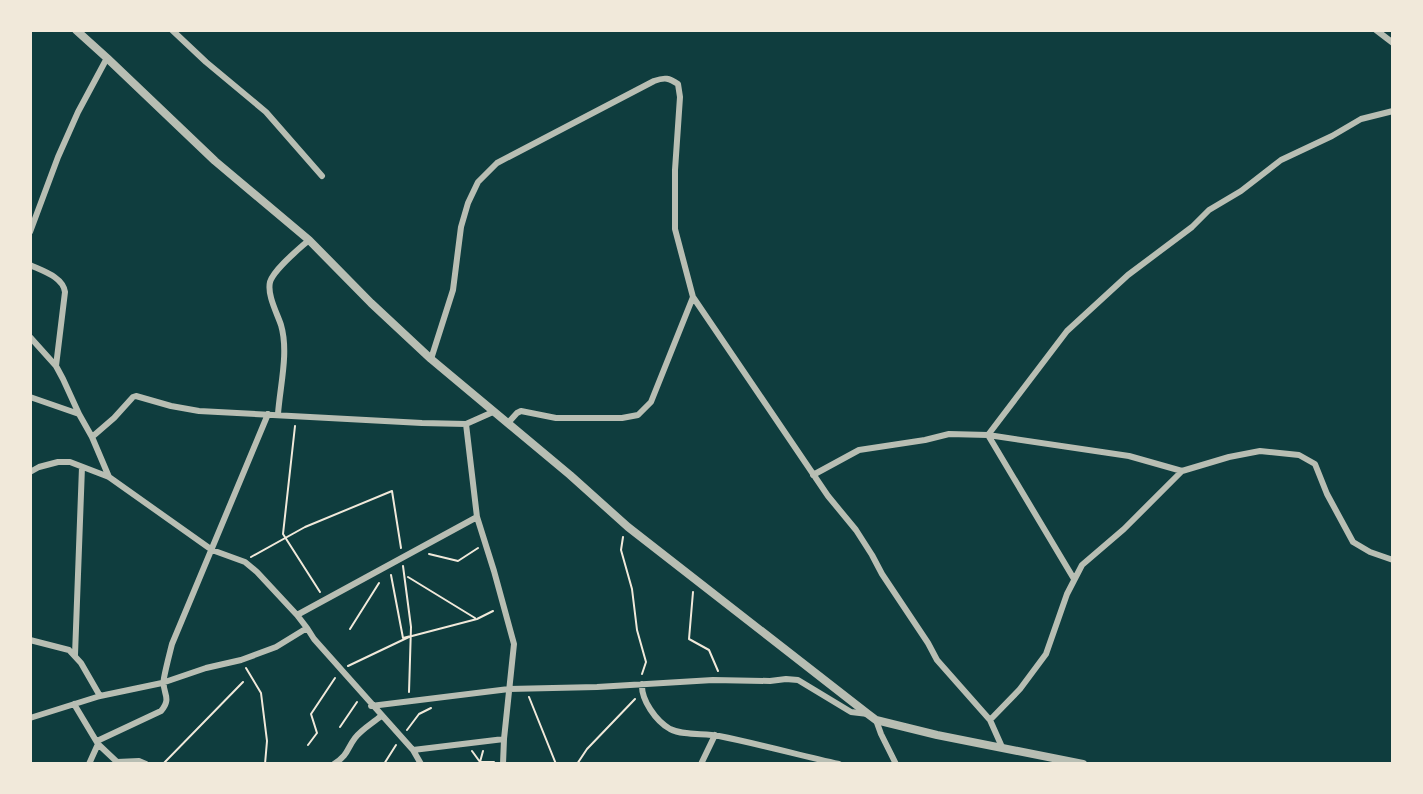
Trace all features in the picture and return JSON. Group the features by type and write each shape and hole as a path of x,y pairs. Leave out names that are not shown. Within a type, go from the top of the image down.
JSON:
{"street":[{"path":"76,30 215,161 309,240 431,359 625,524 872,717 893,763"},
{"path":"172,30 266,112 322,176"},
{"path":"1376,30 1393,43"},
{"path":"30,232 58,157 107,58"},
{"path":"431,359 453,290 461,227 478,182 497,163 662,78 670,78 678,84 680,97 675,229 693,297 813,475 872,555 937,660 990,720 1002,747"},
{"path":"988,435 1067,331 1128,275 1192,227 1209,210 1241,191 1281,160 1361,119 1393,111"},
{"path":"278,414 284,342 270,282 309,240"},
{"path":"30,265 65,285 56,366"},
{"path":"508,423 521,411 556,418 622,418 638,415 651,402 693,297"},
{"path":"30,337 56,366 109,477"},
{"path":"92,437 136,396 199,411 422,423 466,424 493,412"},
{"path":"30,397 79,414"},
{"path":"89,764 98,742 161,711 165,706 167,699 162,683 172,644 268,414"},
{"path":"466,424 477,517 515,650 503,763"},
{"path":"813,475 859,450 949,434 988,435 1129,456 1182,471"},
{"path":"988,435 1075,580"},
{"path":"990,720 1020,689 1046,654 1082,565 1124,529 1182,471 1260,451 1299,455 1315,464 1353,542 1393,560"},
{"path":"30,472 58,462 70,462 109,477 212,550 245,562 297,615 371,706 413,750 421,764"},
{"path":"75,655 82,467"},
{"path":"297,615 477,517"},
{"path":"30,718 100,696 162,683 241,660 276,647 307,628"},
{"path":"30,640 69,650 100,696"},
{"path":"371,706 509,689 641,682 798,680 851,712 937,735 1083,764"},
{"path":"641,682 642,693 656,716 671,729 715,735 839,764"},
{"path":"74,704 98,742 117,762 139,761 146,764"},
{"path":"334,764 346,755 353,740 381,716"},
{"path":"701,764 715,735"},
{"path":"413,750 504,739"}],"path":[{"path":"295,421 283,534 325,600"},
{"path":"247,559 305,527 392,491"},
{"path":"625,524 621,550 646,662 641,682"},
{"path":"416,551 458,561 485,544"},
{"path":"389,566 403,638 477,619 503,605"},
{"path":"350,629 389,566"},
{"path":"408,577 477,619"},
{"path":"694,578 689,639 709,650 721,680"},
{"path":"409,701 411,627"},
{"path":"308,745 317,733 311,714 341,669 411,636"},
{"path":"241,660 261,693 267,741 265,764"},
{"path":"163,764 243,682"},
{"path":"526,689 556,764"},
{"path":"577,764 587,749 642,693"},
{"path":"340,727 362,695"},
{"path":"384,764 419,714 432,708"},
{"path":"467,744 479,763 503,763"}]}
